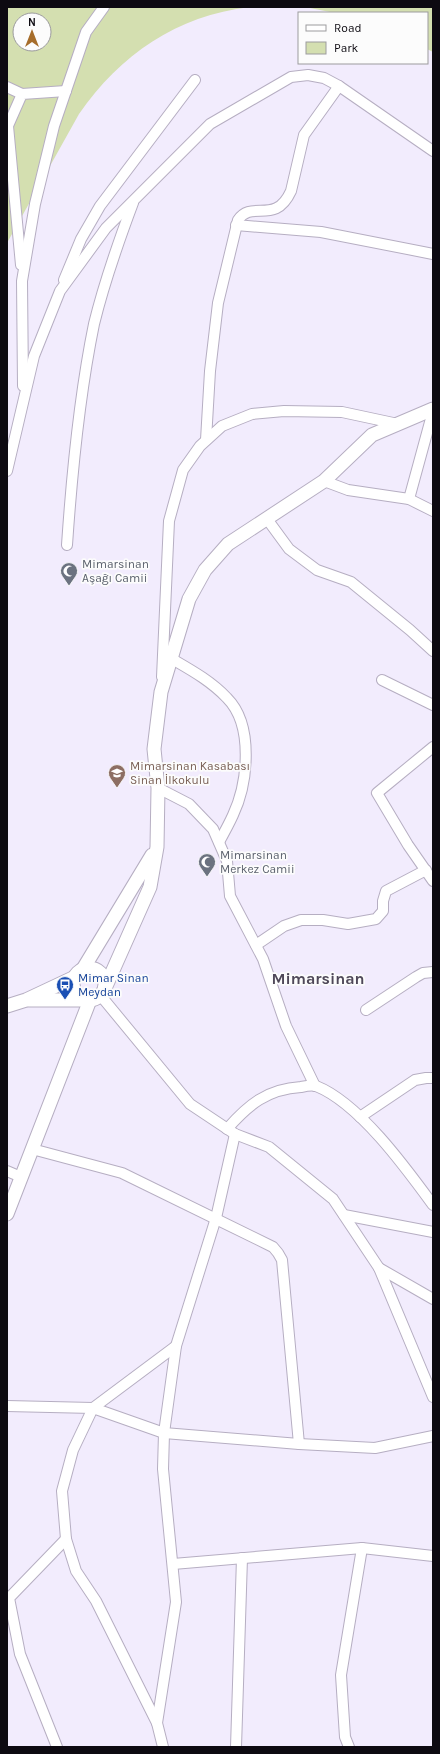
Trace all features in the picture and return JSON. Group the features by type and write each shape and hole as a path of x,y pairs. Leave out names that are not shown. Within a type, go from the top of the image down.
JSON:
{"street":[{"path":"22,280 35,204 54,126 86,32 104,7"},
{"path":"60,291 106,228 134,198 210,124 291,77 308,75 324,78 339,86 433,151"},
{"path":"7,471 34,356 81,239 100,206 194,80"},
{"path":"206,440 210,371 218,303 236,225 241,216 245,213 250,211 264,212 273,210 281,206 287,199 291,191 304,135 339,86"},
{"path":"7,87 22,94 66,91"},
{"path":"22,94 7,127 22,280 23,402"},
{"path":"67,544 72,470 81,396 95,324 112,260 134,198"},
{"path":"236,225 321,232 433,254"},
{"path":"161,692 189,599 205,570 228,544 324,481 372,435 433,410"},
{"path":"409,499 433,410"},
{"path":"95,995 150,887 158,847 158,788 154,749 161,692 169,521 183,470 200,446 222,426 252,414 284,411 342,412 398,424"},
{"path":"324,481 348,490 409,499 433,512"},
{"path":"267,519 288,549 317,570 351,582 410,630 433,651"},
{"path":"172,659 202,676 228,698 238,715 244,734 246,754 243,784 234,814 219,842"},
{"path":"382,680 433,705"},
{"path":"433,747 377,793 408,845 433,881"},
{"path":"158,788 189,804 213,830 227,861 230,896 263,959 286,1026 315,1086"},
{"path":"95,995 80,997 74,988 79,973 158,847"},
{"path":"256,945 284,926 301,920 323,920 348,924 376,919 383,911 383,901 386,890 426,870"},
{"path":"7,1006 26,1000 79,973 94,968 103,975 7,1214"},
{"path":"366,1010 416,977 433,972"},
{"path":"26,1000 95,995"},
{"path":"95,995 190,1104 231,1132 269,1147 333,1199 379,1268 433,1397"},
{"path":"360,1117 415,1080 433,1078"},
{"path":"157,1723 176,1602 163,1469 164,1433 176,1346 216,1218 231,1132 244,1110 265,1096 289,1087 315,1086 350,1106 406,1168 433,1205"},
{"path":"32,1149 122,1173 273,1247 282,1260 299,1444"},
{"path":"7,1171 21,1177"},
{"path":"344,1215 433,1232"},
{"path":"379,1268 433,1299"},
{"path":"163,1747 157,1723 96,1601 76,1571 66,1539 62,1491 73,1450 93,1408 176,1346"},
{"path":"7,1406 93,1408 164,1433 299,1444 375,1448 433,1436"},
{"path":"57,1747 20,1654 9,1598 66,1539"},
{"path":"173,1564 362,1548 433,1556"},
{"path":"349,1747 345,1737 341,1675 362,1548"},
{"path":"236,1747 242,1558"}],"green space":[{"path":"7,7 250,7 198,19 174,29 152,41 113,73 79,114 7,243"},
{"path":"305,7 433,7 433,52 428,50 428,12 330,12"}],"place":[{"name":"Mimarsinan Aşağı Camii","path":"69,586"},
{"name":"Mimarsinan Kasabası Sinan İlkokulu","path":"117,788"},
{"name":"Mimarsinan Merkez Camii","path":"207,877"},
{"name":"Mimar Sinan Meydan","path":"65,1000"}],"district":[{"name":"Mimarsinan","path":"318,978"}]}
